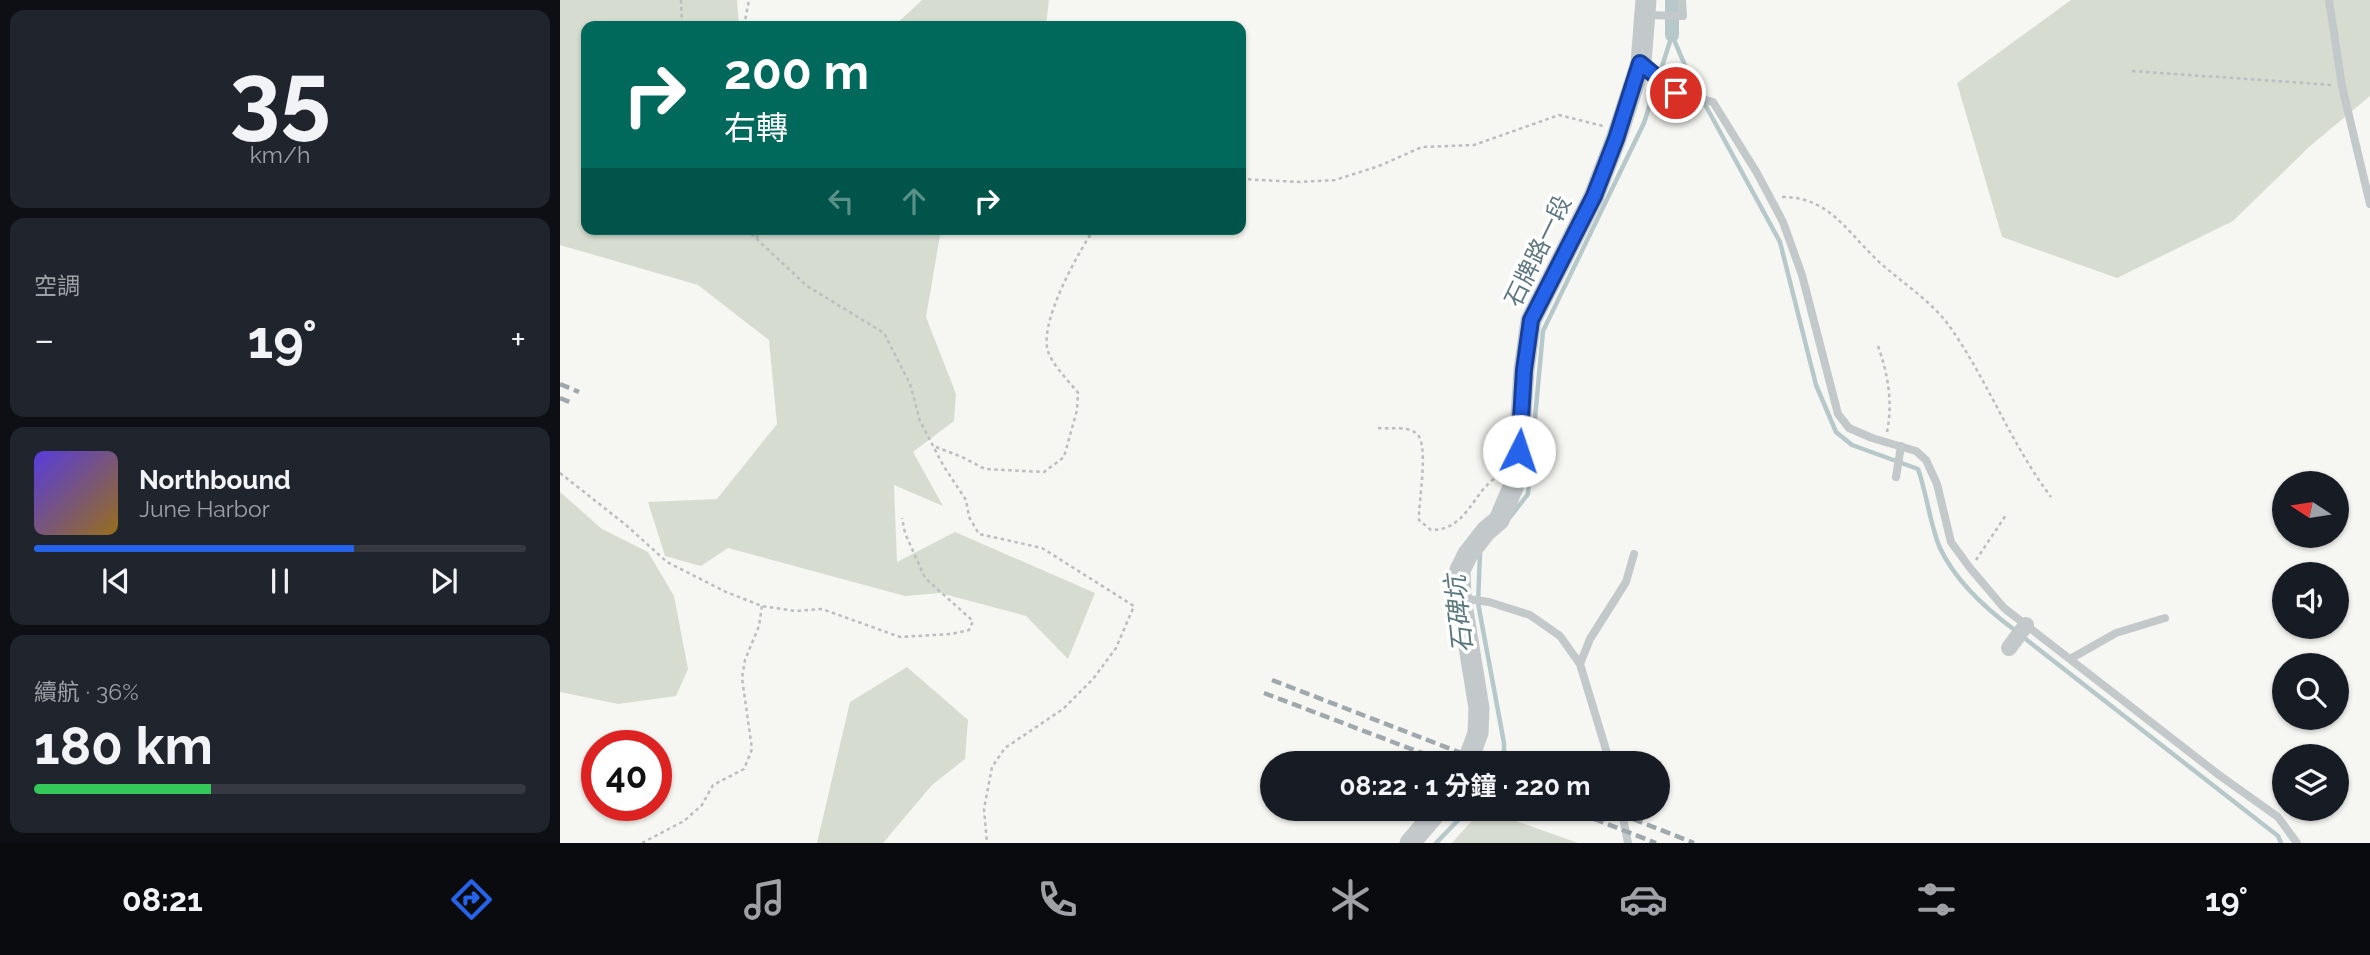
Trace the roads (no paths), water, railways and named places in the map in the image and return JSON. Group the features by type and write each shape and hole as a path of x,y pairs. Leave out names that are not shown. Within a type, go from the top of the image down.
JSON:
{"street":[{"name":"石牌路一段","path":"1471,751 1478,733 1479,708 1461,598 1460,570 1468,554 1499,520 1517,478 1524,370 1531,320 1594,196 1619,130 1640,63 1646,8"},
{"path":"2009,648 2026,625"},
{"path":"1410,843 1429,821"}],"lane":[{"path":"1646,8 1683,16 1682,0"},
{"path":"2329,0 2342,86 2370,204"},
{"path":"1640,63 1676,93 1713,102 1769,197 1783,222 1802,275 1838,414 1849,428 1916,451 1926,460 1937,484 1951,542 2004,608 2219,775 2278,817 2297,843"},
{"path":"1896,477 1901,446"},
{"path":"1580,664 1590,639 1626,582 1634,554"},
{"path":"1461,598 1489,602 1530,615 1560,636 1580,664 1606,751"},
{"path":"2070,659 2116,633 2165,618"},
{"path":"1624,821 1628,843"}],"waterway":[{"name":"石碑坑","path":"1672,0 1672,35"},
{"path":"1672,35 1689,75 1780,242 1816,385 1836,432 1852,445 1918,469 1940,548 1954,572 1994,614 2016,631"},
{"name":"石碑坑","path":"1510,517 1528,494 1543,331 1644,123 1672,35"},
{"name":"石碑坑","path":"1480,553 1478,603 1504,751"},
{"path":"2023,637 2278,836 2281,843"},
{"name":"石碑坑","path":"1436,843 1457,821"}],"railway":[{"path":"560,384 579,392"},
{"path":"560,398 572,403"},
{"path":"1272,680 1456,751"},
{"path":"1264,693 1416,751"},
{"path":"1599,821 1656,843"},
{"path":"1638,821 1694,843"}]}
